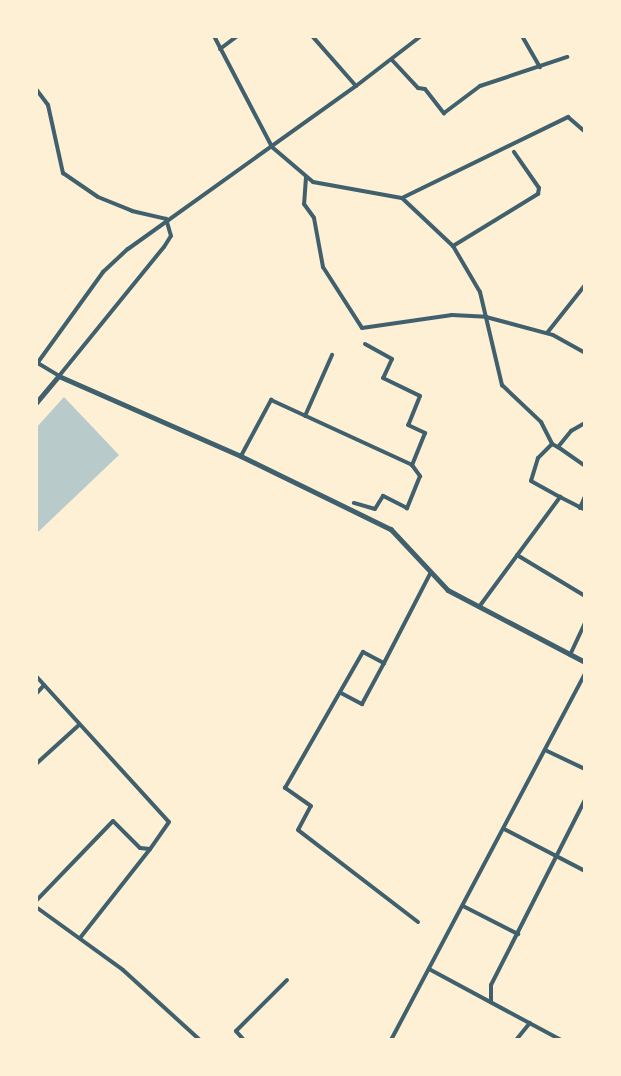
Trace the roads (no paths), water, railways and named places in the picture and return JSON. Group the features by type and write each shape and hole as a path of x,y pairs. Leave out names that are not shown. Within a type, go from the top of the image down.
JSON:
{"street":[{"path":"214,36 272,147 313,182 402,198 453,246 480,292 502,385 541,422 552,444 585,466"},
{"path":"220,50 237,36"},
{"path":"312,36 356,86"},
{"path":"421,36 392,60 272,147 166,219 103,272 36,363 59,376 241,456 391,529 448,590 585,662"},
{"path":"522,36 540,67"},
{"path":"392,60 418,88 425,89 444,113 480,86 567,57"},
{"path":"36,89 48,105 63,173 98,197 132,212 166,219"},
{"path":"402,198 568,117 585,132"},
{"path":"453,246 537,194 539,188 514,152"},
{"path":"307,176 304,204 314,218 323,267 362,328 452,315 486,317 546,333 585,353"},
{"path":"36,403 164,248 171,236 166,219"},
{"path":"546,333 585,285"},
{"path":"365,344 392,359 383,378 420,396 408,425 425,433 412,465"},
{"path":"305,416 332,355"},
{"path":"241,456 271,400 412,465 420,476 407,508 383,496 375,509 354,503"},
{"path":"558,447 571,431 585,423"},
{"path":"552,444 538,458 531,481 585,510"},
{"path":"580,508 585,496"},
{"path":"478,607 560,497"},
{"path":"517,555 585,596"},
{"path":"341,693 362,704 431,572"},
{"path":"570,655 585,623"},
{"path":"384,663 363,652 285,788 311,806 298,830 418,922"},
{"path":"391,1040 585,674"},
{"path":"36,676 169,822 80,938"},
{"path":"36,694 44,685"},
{"path":"36,764 79,725"},
{"path":"545,750 585,769"},
{"path":"491,1002 491,985 585,800"},
{"path":"36,901 113,821 140,848 150,849"},
{"path":"504,829 585,871"},
{"path":"463,906 518,934"},
{"path":"36,907 123,970 200,1040"},
{"path":"429,969 561,1040"},
{"path":"244,1040 236,1031 287,980"},
{"path":"516,1040 530,1023"}]}
